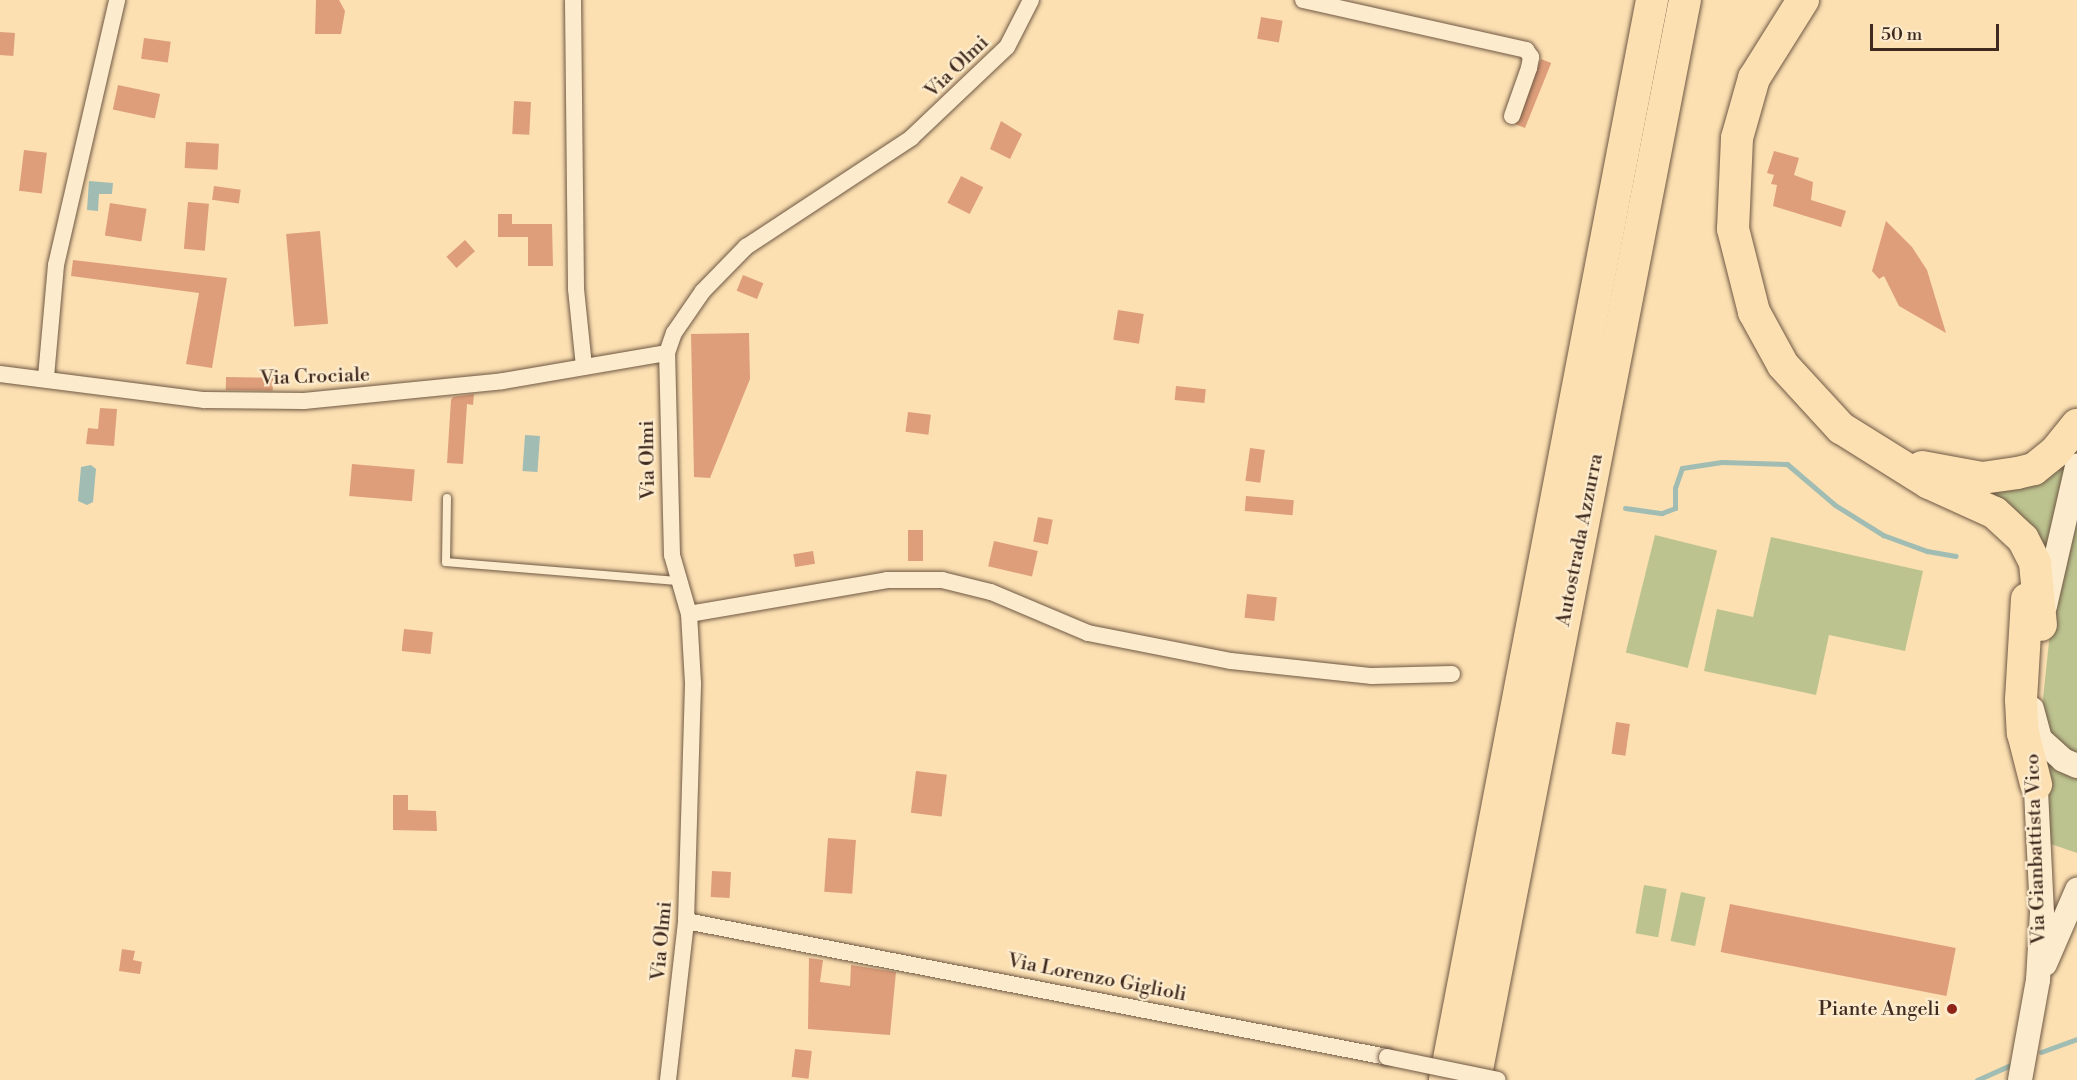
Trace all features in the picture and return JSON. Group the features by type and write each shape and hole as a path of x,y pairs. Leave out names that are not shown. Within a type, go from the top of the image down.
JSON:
{"highway":[{"name":"Autostrada Azzurra","path":"1475,1080 1685,0"},
{"path":"1803,0 1767,53 1743,109 1731,199 1737,255 1754,312 1789,373 1841,428 1929,483 1995,513 2023,539 2035,563 2041,625"},
{"name":"Autostrada Azzurra","path":"1445,1080 1649,9"},
{"path":"1893,460 1958,474 2000,477 2034,469 2073,443 2077,402"},
{"path":"1893,460 1932,496 1987,522 2022,562 2027,598 2021,700 2023,733 2036,784"}],"main road":[{"name":"Via Gianbattista Vico","path":"2020,1080 2038,980 2042,914 2032,718 2041,625 2073,443"},
{"path":"2032,718 2040,739 2052,751 2077,766"},
{"name":"Via Gianbattista Vico","path":"2038,980 2077,890"}],"street":[{"path":"46,378 56,265 117,0"},
{"path":"573,0 576,289 584,367"},
{"name":"Via Olmi","path":"668,1080 686,921 693,683 689,614 672,555 667,353 674,333 703,291 746,247 911,138 1007,47 1031,0"},
{"path":"1303,0 1526,50 1531,57 1529,68 1512,117"},
{"name":"Via Crociale","path":"0,374 46,378 204,400 304,401 402,393 667,353"},
{"path":"689,614 887,580 942,580 991,592 1088,633 1208,657 1372,676 1452,674"},
{"name":"Via Lorenzo Giglioli","path":"686,921 1498,1080"}],"lane":[{"path":"447,498 446,562 679,580"}],"green space":[{"path":"2068,457 2053,550 2044,554 1968,482"},
{"path":"2077,499 2077,758 2058,748 2041,718 2052,613"},
{"path":"1655,535 1717,550 1688,668 1626,652"},
{"path":"1771,537 1923,571 1905,651 1829,635 1816,695 1704,671 1717,609 1753,617"},
{"path":"2041,745 2077,771 2077,853 2048,843"},
{"path":"1644,885 1667,889 1658,937 1635,933"},
{"path":"1681,892 1705,897 1695,946 1671,941"}],"water":[{"path":"89,181 113,183 112,194 99,194 98,211 87,210"},
{"path":"525,435 540,436 537,472 522,471"},
{"path":"91,465 96,469 93,502 87,505 78,501 81,467"}],"building":[{"path":"316,0 339,0 345,11 341,34 315,34"},
{"path":"1261,17 1283,21 1279,42 1257,39"},
{"path":"0,32 15,33 13,56 0,55"},
{"path":"144,38 171,42 168,63 141,59"},
{"path":"1541,59 1551,63 1525,128 1515,124"},
{"path":"118,85 160,94 155,118 113,109"},
{"path":"514,101 531,102 529,135 512,134"},
{"path":"1001,121 1022,134 1010,159 990,149"},
{"path":"186,142 219,144 218,170 185,168"},
{"path":"24,150 47,153 42,193 19,191"},
{"path":"1774,151 1799,158 1794,175 1813,182 1811,200 1846,211 1841,227 1773,206 1777,185 1771,184 1774,175 1767,173"},
{"path":"961,176 983,187 970,214 947,203"},
{"path":"214,186 241,190 239,204 212,200"},
{"path":"188,202 209,204 205,251 184,249"},
{"path":"110,203 147,209 141,241 105,236"},
{"path":"498,214 512,214 512,224 552,224 553,266 528,266 528,237 498,237"},
{"path":"1886,221 1912,247 1927,270 1946,333 1899,306 1884,276 1879,279 1872,271"},
{"path":"320,231 328,324 294,327 286,234"},
{"path":"465,240 475,251 456,268 446,257"},
{"path":"73,260 227,278 212,368 186,364 199,293 71,276"},
{"path":"743,275 763,283 757,299 737,291"},
{"path":"1118,310 1144,314 1139,344 1113,340"},
{"path":"749,333 750,379 710,478 694,477 691,334"},
{"path":"226,377 273,378 273,391 226,390"},
{"path":"1176,386 1206,389 1204,403 1175,400"},
{"path":"474,394 473,405 467,404 463,464 447,463 451,400 453,397"},
{"path":"100,408 117,409 114,446 86,444 88,428 98,429"},
{"path":"908,412 931,415 928,435 906,432"},
{"path":"1250,448 1265,450 1260,483 1245,481"},
{"path":"352,464 415,469 412,501 349,496"},
{"path":"1246,496 1294,500 1293,515 1245,511"},
{"path":"1038,517 1053,520 1048,544 1033,542"},
{"path":"908,530 923,530 923,561 908,561"},
{"path":"994,541 1038,551 1032,576 988,566"},
{"path":"813,551 815,564 795,567 793,554"},
{"path":"1247,594 1277,597 1274,621 1244,618"},
{"path":"404,629 433,632 431,654 402,651"},
{"path":"1616,722 1630,724 1625,756 1612,754"},
{"path":"916,771 947,775 942,816 911,813"},
{"path":"393,795 408,795 408,810 436,811 437,831 393,830"},
{"path":"828,838 856,840 852,894 824,892"},
{"path":"712,871 731,872 730,898 711,897"},
{"path":"1730,904 1956,948 1946,996 1721,952"},
{"path":"122,949 135,951 133,960 142,962 140,974 119,971"},
{"path":"809,958 823,960 820,982 850,986 851,965 896,972 890,1035 808,1029"},
{"path":"795,1049 812,1051 808,1079 792,1077"}],"waterway":[{"path":"1625,508 1662,513 1675,508 1675,488 1682,468 1722,462 1787,464 1835,505 1883,535 1927,551 1956,556"},
{"path":"2041,1052 2077,1039"},
{"path":"1977,1080 2013,1064"}],"place":[{"name":"Piante Angeli","path":"1952,1009"}]}
